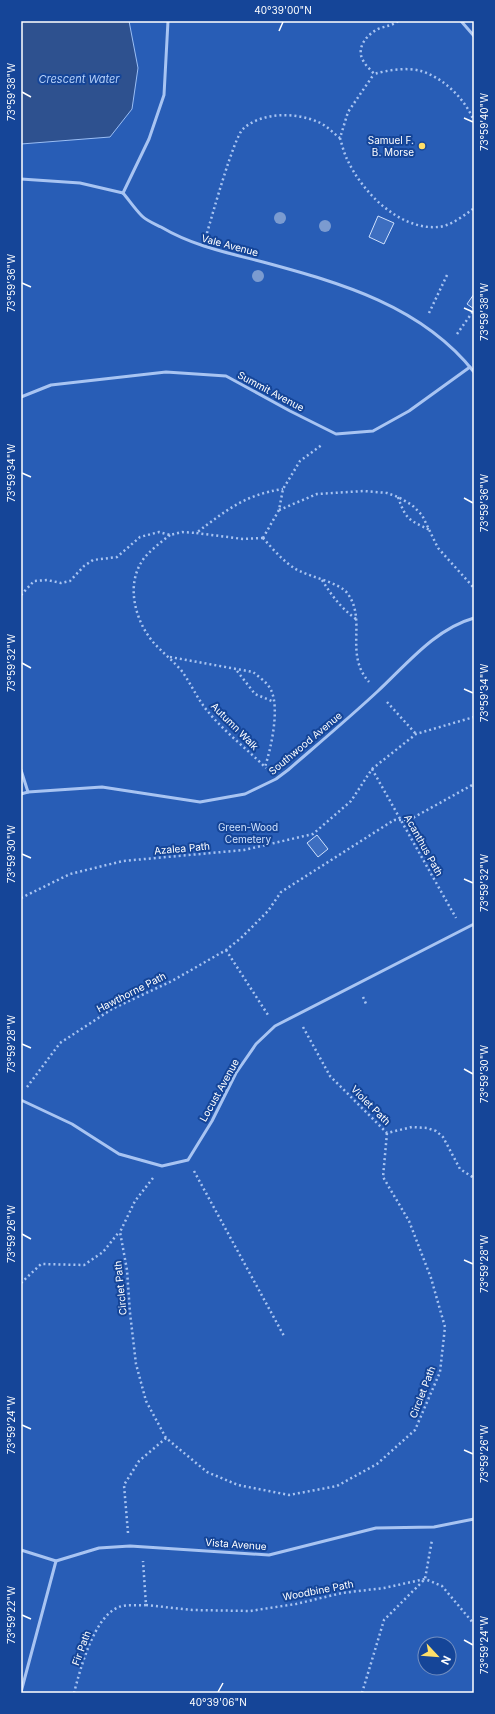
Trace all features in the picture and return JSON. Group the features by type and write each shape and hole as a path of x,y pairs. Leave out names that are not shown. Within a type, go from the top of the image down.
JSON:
{"lane":[{"path":"21,179 80,183 123,193 149,139 164,95 168,21"},
{"path":"461,21 474,36"},
{"name":"Vale Avenue","path":"123,193 143,217 171,233 203,247 320,278 356,290 403,311 434,332 474,372"},
{"name":"Summit Avenue","path":"21,397 51,385 166,372 226,376 336,434 372,432 409,411 470,367"},
{"name":"Southwood Avenue","path":"21,794 28,792 102,787 200,802 246,794 276,779 378,691 422,648 460,622 474,618"},
{"path":"21,770 28,792"},
{"name":"Locust Avenue","path":"188,1160 212,1121 236,1073 256,1044 275,1026 474,924"},
{"path":"21,1100 72,1124 119,1154 162,1166 188,1160"},
{"name":"Vista Avenue","path":"56,1561 99,1548 130,1546 269,1555 376,1528 434,1527 474,1519"},
{"path":"21,1550 56,1561 21,1692"}],"path":[{"path":"374,74 363,61 361,50 366,36 379,28 395,24 398,21"},
{"path":"340,138 348,112 374,74 401,70 420,71 439,80 458,95 474,121"},
{"path":"203,247 235,144 242,130 262,118 286,114 318,122 340,138 347,159 368,192 392,214 418,226 439,227 458,220 474,208"},
{"path":"432,307 448,273"},
{"path":"463,325 474,310"},
{"path":"263,538 279,510 283,489 300,461 336,434"},
{"path":"196,533 232,506 252,496 283,489"},
{"path":"279,510 317,494 364,491 387,493 398,497 412,505 422,515 438,548 474,588"},
{"path":"398,497 403,513 410,521 430,530"},
{"path":"21,595 34,581 47,580 60,583 70,581 92,560 117,557 140,538 159,532 170,535 182,532 242,539 263,538 283,559 295,568 340,586 348,593 354,606 356,619 355,645 358,664 366,678 416,734"},
{"name":"Autumn Walk","path":"170,535 144,558 134,584 134,600 137,613 143,627 153,642 182,671 204,707 217,722 250,751 276,779"},
{"path":"322,580 333,598 344,610 356,619"},
{"name":"Autumn Walk","path":"168,656 253,672 271,689 274,702 274,727 270,752 265,768"},
{"path":"237,670 255,694 274,702"},
{"name":"Azalea Path","path":"21,898 70,874 123,861 244,850 312,834 351,801 372,769 416,734 474,717"},
{"name":"Acanthus Path","path":"372,769 462,930"},
{"name":"Hawthorne Path","path":"25,1089 60,1043 112,1009 172,981 226,950 241,938 268,911 282,892 394,820 409,820 474,784"},
{"path":"226,950 275,1026"},
{"name":"Violet Path","path":"296,1014 330,1076 387,1133 412,1127 427,1128 436,1131 443,1137 460,1169 474,1178"},
{"name":"Circlet Path","path":"120,1232 128,1270 130,1313 136,1364 146,1401 166,1438 207,1472 238,1485 289,1495 337,1486 377,1464 415,1430 440,1372 445,1327 431,1278 409,1221 383,1177 387,1133"},
{"path":"188,1160 284,1336"},
{"path":"21,1284 41,1264 84,1265 103,1252 120,1232 135,1201 162,1166"},
{"path":"130,1546 126,1519 124,1485 139,1461 166,1438"},
{"path":"362,1693 384,1620 425,1579 434,1527"},
{"path":"141,1546 146,1605"},
{"path":"425,1579 442,1586 474,1624"},
{"name":"Woodbine Path","path":"146,1605 192,1610 250,1611 296,1604 342,1593 384,1588 425,1579"},
{"name":"Fir Path","path":"74,1693 93,1634 105,1618 118,1607 146,1605"}],"green space":[{"name":"Green-Wood Cemetery","path":"21,21 474,21 474,1693 21,1693"}],"water":[{"name":"Crescent Water","path":"21,21 129,21 138,68 132,109 110,137 21,144"}],"building":[{"path":"378,216 394,223 384,244 369,237"},
{"path":"474,294 474,309 467,304"},
{"path":"317,835 328,849 318,857 307,843"}],"place":[{"name":"Samuel F. B. Morse","path":"422,146"}]}
